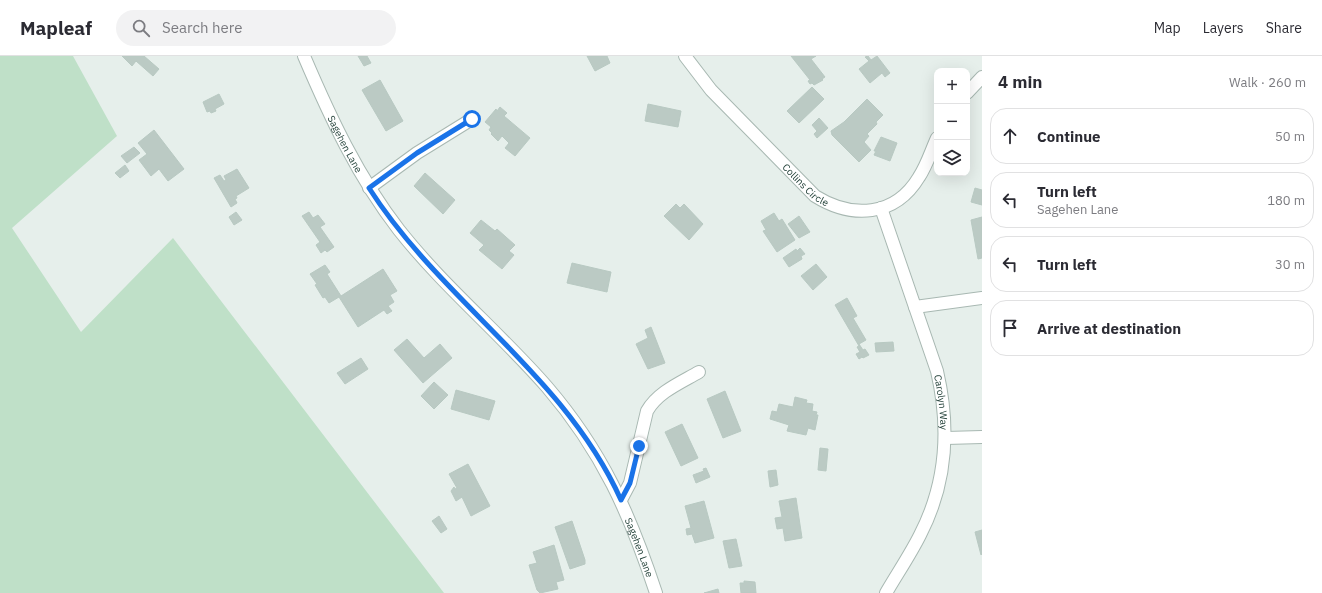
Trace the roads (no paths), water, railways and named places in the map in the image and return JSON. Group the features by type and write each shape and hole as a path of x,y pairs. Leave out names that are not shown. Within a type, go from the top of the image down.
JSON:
{"street":[{"name":"Sagehen Lane","path":"304,56 328,111 352,159 369,188 400,231 429,264 559,401 597,455 621,500 634,529 656,593"},
{"name":"Collins Circle","path":"685,56 711,90 815,196 830,205 845,210 859,212 881,208 897,201 910,190 920,177 936,140"},
{"path":"970,90 982,77"},
{"path":"369,188 417,153 472,119"},
{"name":"Carolyn Way","path":"881,208 938,371 943,399 946,438 940,482 931,509 920,534 886,593"},
{"path":"915,307 982,298"},
{"path":"621,500 630,483 647,411 653,401 699,372"},
{"path":"946,438 982,437"}]}
